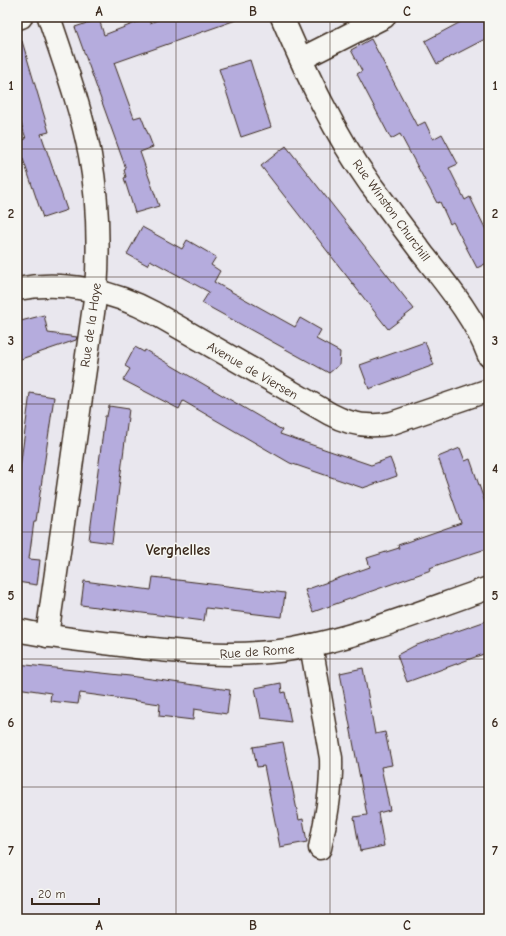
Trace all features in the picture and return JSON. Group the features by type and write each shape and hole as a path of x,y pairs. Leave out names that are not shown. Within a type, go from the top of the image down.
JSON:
{"street":[{"path":"17,18 21,17"},
{"name":"Rue de la Haye","path":"47,636 96,292 98,266 96,214 90,154 81,115 49,17"},
{"name":"Rue Winston Churchill","path":"282,17 316,91 361,170 449,287 472,321 489,356"},
{"path":"301,60 384,17"},
{"name":"Avenue de Viersen","path":"17,289 43,286 61,286 115,296 141,306 330,414 341,420 352,423 368,426 381,426 489,390"},
{"name":"Rue de Rome","path":"17,630 47,636 161,651 215,654 277,651 311,645 356,634 489,588"},
{"path":"311,645 331,758 332,773 328,806 320,848"}],"building":[{"path":"165,17 236,17 236,20 114,63 134,118 141,116 153,147 140,152 159,206 135,213 124,178 126,177 124,170 126,169 75,27 99,19 104,35 148,18 150,23"},
{"path":"470,17 489,17 489,37 437,64 425,41"},
{"path":"371,39 417,126 425,122 433,139 442,134 458,164 449,168 465,200 470,197 489,236 489,262 477,268 453,222 450,224 440,202 437,203 400,134 391,139 357,74 362,71 351,50"},
{"path":"17,41 22,41 49,132 41,134 67,210 43,218 17,141 26,139 17,110"},
{"path":"250,60 271,127 241,137 219,69"},
{"path":"286,146 414,309 388,329 261,166"},
{"path":"142,227 182,249 187,240 216,257 211,265 220,271 214,282 295,327 300,318 321,330 316,339 340,352 339,365 329,373 202,303 209,292 150,260 147,265 127,254"},
{"path":"44,315 48,333 77,337 76,340 21,359 17,347 17,322"},
{"path":"425,342 434,365 369,389 360,365"},
{"path":"135,347 144,352 145,350 282,430 280,434 371,465 390,458 397,476 363,488 290,463 183,401 179,409 123,380 130,369 125,366"},
{"path":"30,393 54,397 29,559 40,560 37,585 17,582 17,491"},
{"path":"109,406 129,409 112,543 89,540 105,416 107,416"},
{"path":"460,448 465,461 470,459 489,514 489,548 440,564 430,568 431,570 313,612 305,590 370,567 367,558 399,548 398,545 461,523 438,457"},
{"path":"153,577 285,593 282,617 206,608 204,621 81,605 84,581 151,590"},
{"path":"489,620 489,652 407,682 397,655 414,646"},
{"path":"17,664 130,676 230,690 227,714 194,709 193,720 159,716 160,704 80,693 78,704 50,701 51,693 17,688"},
{"path":"363,668 375,734 385,732 392,765 381,767 390,810 378,813 384,846 360,851 354,817 367,815 340,673"},
{"path":"281,683 282,693 285,692 291,722 261,718 255,688"},
{"path":"283,742 299,820 303,819 307,842 280,847 264,766 257,767 253,747"}],"district":[{"name":"Verghelles","path":"178,550"}]}
